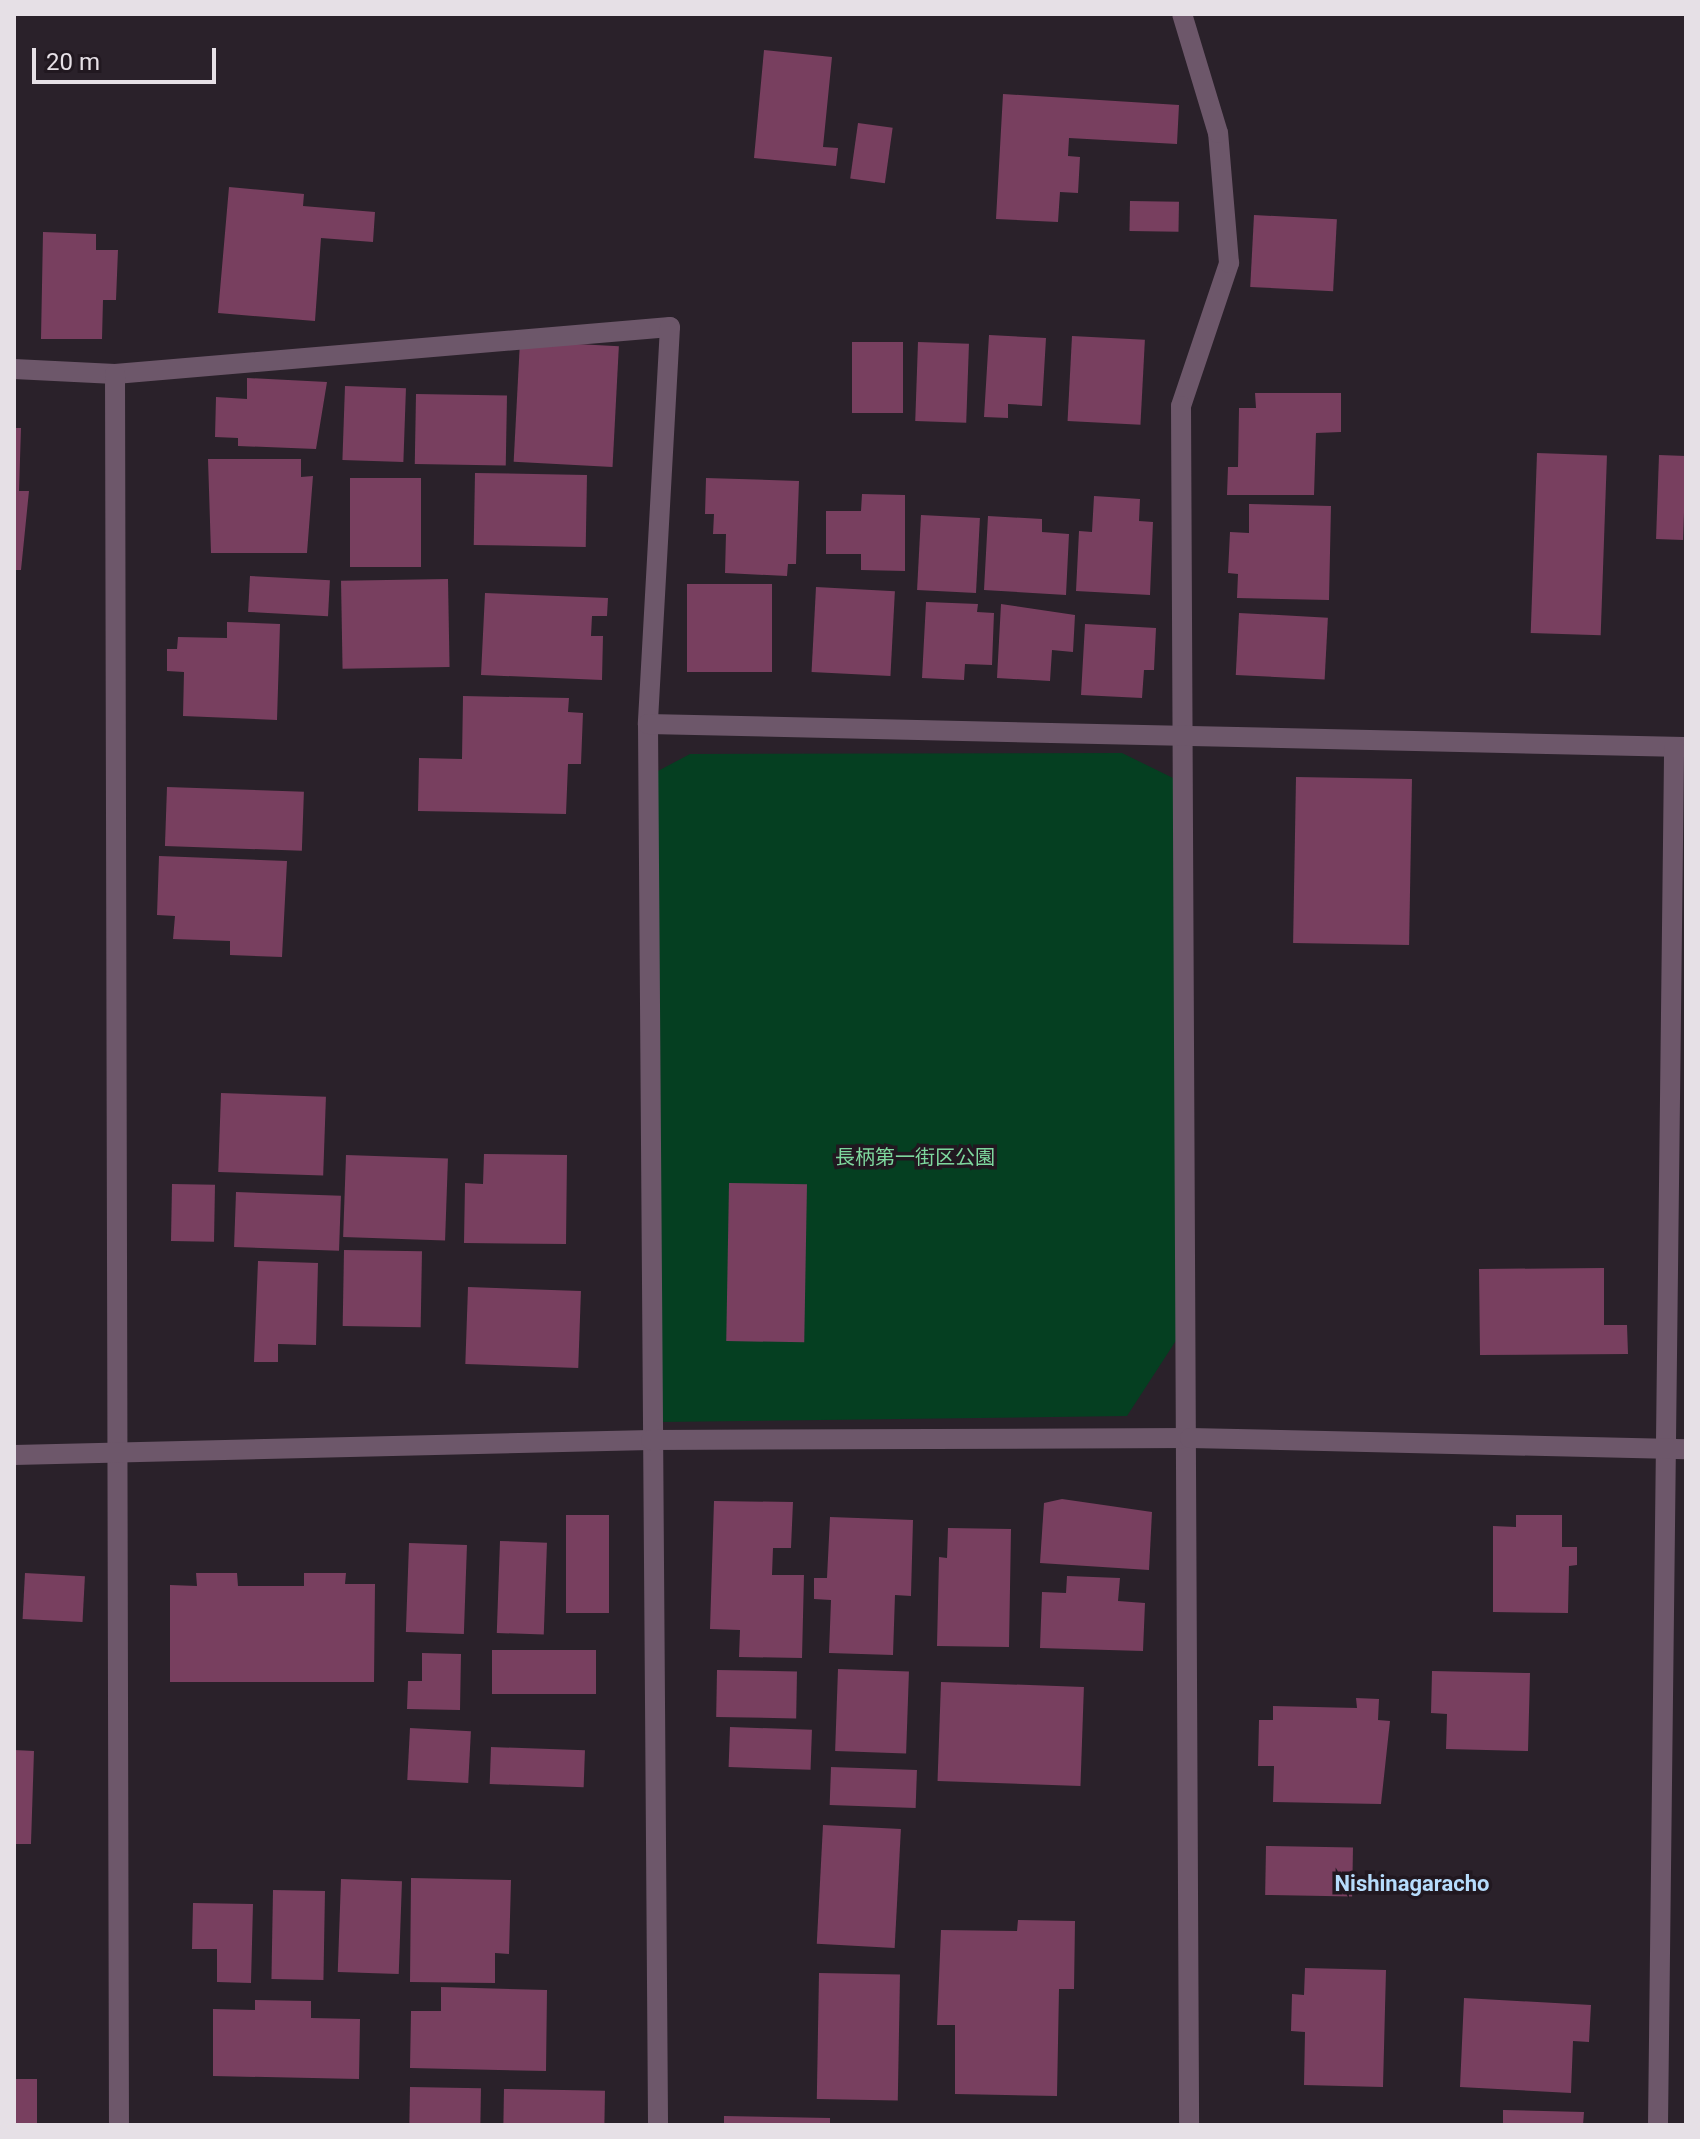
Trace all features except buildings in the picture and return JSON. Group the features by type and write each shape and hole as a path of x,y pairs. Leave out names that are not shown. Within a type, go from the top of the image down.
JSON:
{"street":[{"path":"1182,14 1218,133 1229,263 1181,406 1190,1438 1189,2125"},
{"path":"14,369 115,374 670,327 648,724 658,2125"},
{"path":"115,374 119,2125"},
{"path":"648,724 1680,747 1665,1449 1658,2125"},
{"path":"14,1455 118,1456 651,1440 1190,1438 1686,1449"}],"green space":[{"name":"長柄第一街区公園","path":"1122,753 1173,778 1179,1336 1127,1416 659,1422 656,772 690,754"}],"district":[{"name":"Nishinagaracho","path":"1412,1884"}]}
